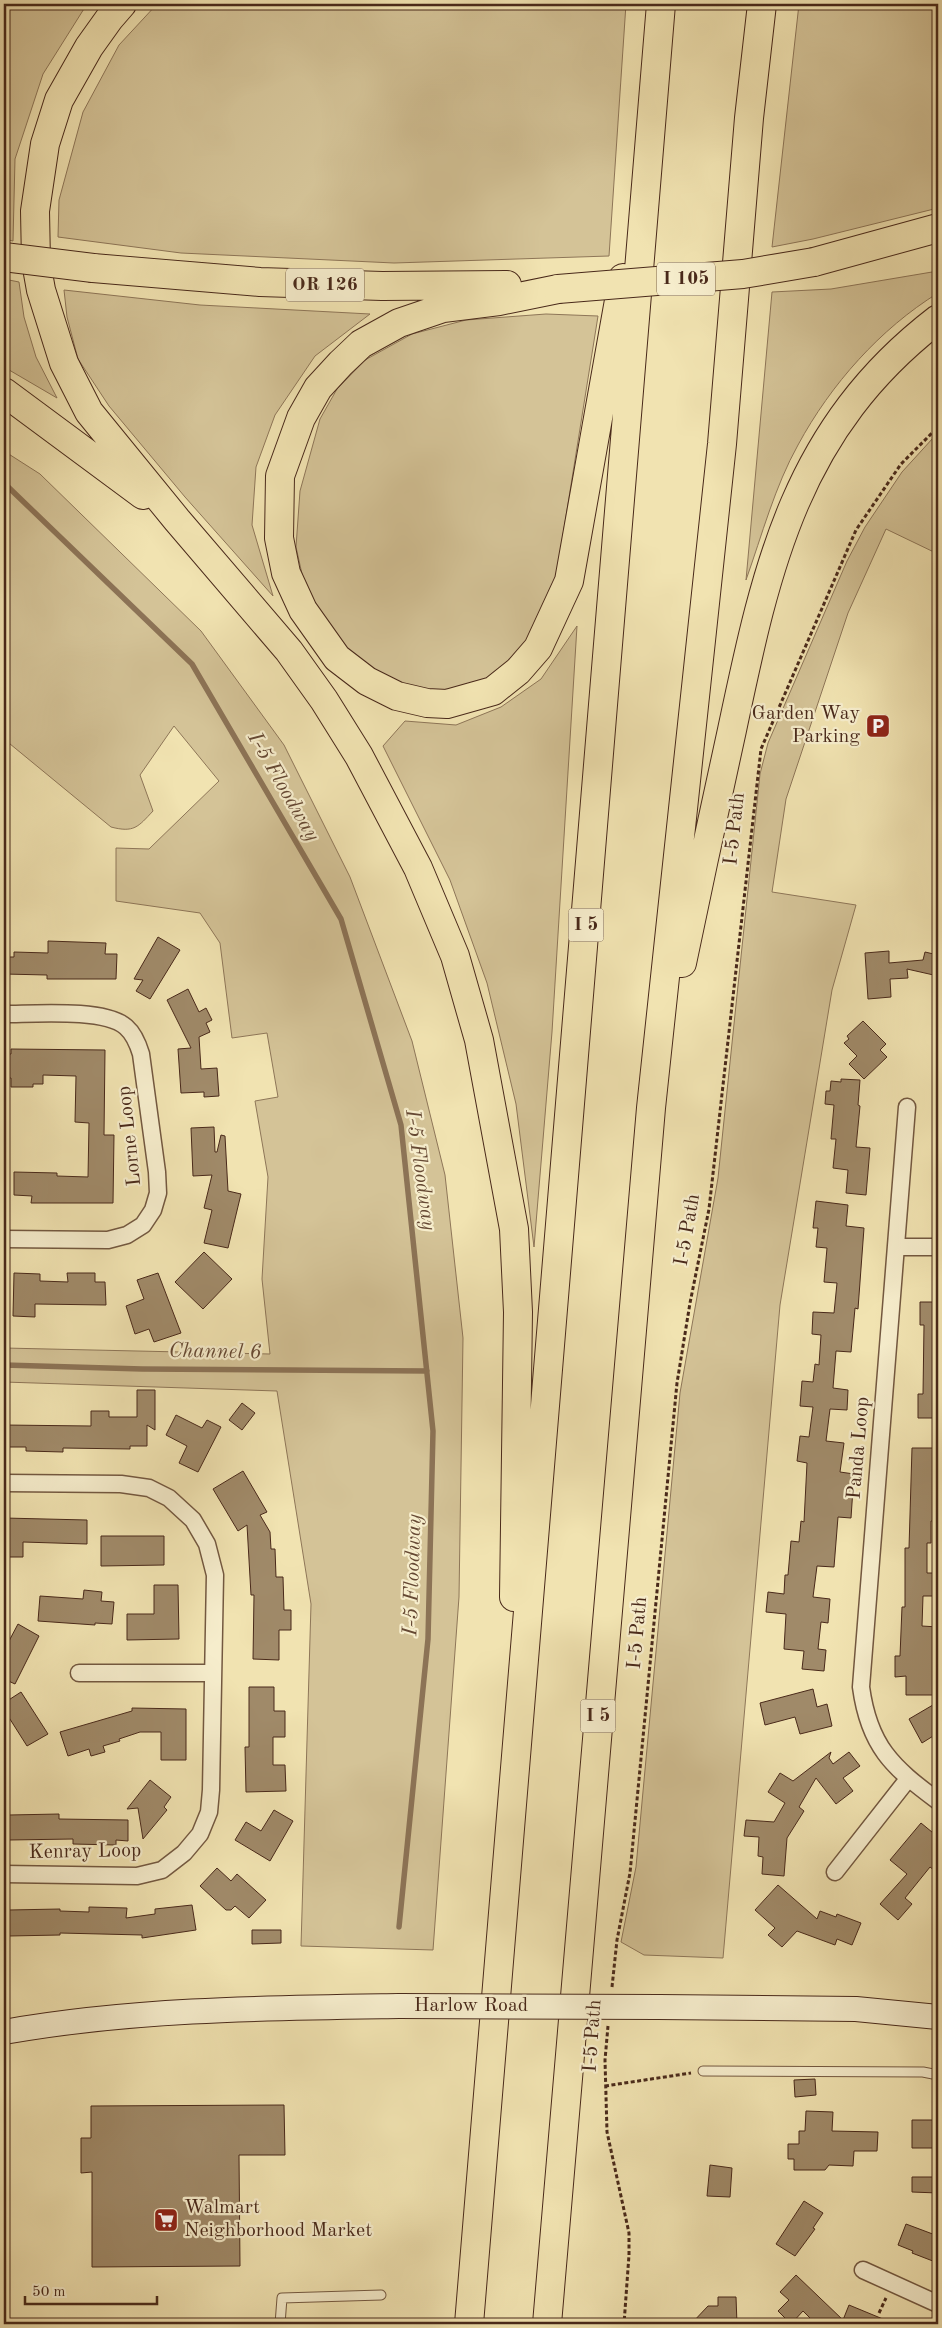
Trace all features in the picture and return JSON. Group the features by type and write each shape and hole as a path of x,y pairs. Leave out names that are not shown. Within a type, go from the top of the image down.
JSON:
{"highway":[{"path":"122,4 109,18 89,47 59,100 45,144 35,211 36,262 41,290 64,362 89,412 177,520 289,651 324,700 359,756 422,877 455,956 479,1040 514,1229 518,1312 510,1846"},
{"name":"I 5","path":"469,2324 661,4"},
{"name":"I 5","path":"547,2324 650,1108 722,444 749,118 762,4"},
{"path":"558,289 500,301 443,308 399,323 360,344 341,362 318,388 301,418 280,476 279,538 286,573 303,610 337,658 367,682 396,696 427,703 447,704 493,691 518,671 538,648 556,613 569,581 652,112"},
{"path":"814,262 938,228"},
{"name":"I 105","path":"558,289 743,274 938,242"},
{"name":"OR 126","path":"4,257 93,268 260,282 382,286 501,285 558,289"},
{"path":"650,1108 754,625 773,558 793,505 817,455 847,410 877,373 915,336 938,319"},
{"path":"4,392 177,520"}],"main road":[{"name":"Harlow Road","path":"4,2032 94,2019 218,2010 399,2006 856,2008 938,2017"}],"street":[{"name":"Lorne Loop","path":"4,1014 91,1015 111,1017 126,1026 135,1038 141,1054 157,1172 158,1193 153,1210 143,1225 127,1235 108,1240 4,1239"},
{"name":"Panda Loop","path":"907,1107 861,1687 867,1721 874,1738 886,1756 908,1779 938,1801"},
{"path":"897,1247 938,1247"},
{"name":"Kenray Loop","path":"4,1483 121,1484 149,1488 169,1498 193,1520 208,1544 215,1575 209,1812 200,1834 184,1853 162,1870 137,1876 4,1874"},
{"path":"79,1673 213,1673"},
{"path":"835,1872 908,1779"},
{"path":"863,2270 938,2304"}],"lane":[{"path":"703,2072 923,2072 938,2075"},
{"path":"280,2324 282,2298 381,2295"}],"path":[{"name":"I-5 Path","path":"611,1991 617,1940 630,1873 677,1383 708,1209 760,749 856,530 901,464 938,427"},
{"name":"I-5 Path","path":"609,2021 605,2086 607,2132 629,2234 630,2255 624,2324"},
{"name":"I-5 Path","path":"605,2086 668,2075 703,2072"}],"shaded area":[{"path":"4,4 87,4 43,74 15,159 13,241 4,239"},
{"path":"157,4 626,4 609,256 394,263 181,253 58,237 59,200 83,112 119,45"},
{"path":"799,4 938,4 938,208 813,239 772,247"},
{"path":"938,271 938,293 896,323 877,341 842,380 811,422 782,477 746,580 772,292 831,289"},
{"path":"4,279 19,282 24,317 36,357 57,398 4,367"},
{"path":"64,290 200,305 370,314 315,356 275,415 256,467 252,525 273,596 185,497 109,406 78,359 67,317"},
{"path":"546,314 598,316 555,585 535,629 510,664 487,679 458,690 426,690 392,680 359,663 325,626 304,583 296,547 300,491 320,419 337,389 365,360 412,334 466,320"},
{"path":"933,438 938,440 938,554 886,529 848,613 786,799 772,892 856,905 832,990 780,1305 723,1958 644,1955 621,1942 636,1867 680,1393 718,1178 760,774 768,743 847,561 865,527 902,472"},
{"path":"4,451 40,474 201,631 284,745 350,877 412,1041 445,1175 463,1338 459,1597 433,1950 301,1946 311,1604 277,1391 4,1382 4,1348 270,1354 262,1279 268,1177 255,1101 278,1097 267,1033 232,1038 220,943 200,913 116,901 116,848 149,849 219,781 174,726 140,775 153,811 139,825 130,829 119,829 111,827 4,739"},
{"path":"577,626 552,1032 534,1247 516,1104 487,983 450,880 383,746 405,721 456,725 501,707 541,679"}],"building":[{"path":"158,937 180,950 150,999 136,991 143,980 134,979"},
{"path":"48,941 106,943 105,954 117,954 116,979 47,979 47,975 4,974 4,957 14,957 14,952 48,953"},
{"path":"889,951 889,963 923,960 925,952 938,955 938,976 907,969 908,978 890,979 891,997 868,999 865,953"},
{"path":"188,989 199,1012 206,1008 212,1020 206,1023 210,1032 199,1037 201,1069 217,1068 219,1096 204,1097 204,1092 181,1093 178,1049 191,1048 167,1000"},
{"path":"863,1021 886,1044 880,1050 887,1057 864,1079 849,1064 857,1056 844,1043 849,1039 847,1036"},
{"path":"11,1049 105,1050 104,1135 114,1135 113,1203 31,1203 32,1196 14,1195 14,1172 57,1173 57,1176 88,1177 89,1123 75,1122 76,1076 43,1075 43,1084 33,1084 33,1087 11,1087 11,1078 4,1078 4,1054 11,1054"},
{"path":"841,1079 860,1080 858,1105 860,1106 856,1147 870,1148 866,1195 846,1193 848,1170 833,1168 836,1139 831,1139 834,1105 825,1104 826,1091 830,1091 831,1081 841,1082"},
{"path":"214,1127 215,1152 217,1152 221,1135 225,1136 228,1191 241,1194 228,1248 204,1243 212,1210 204,1208 212,1175 193,1176 191,1128"},
{"path":"816,1201 848,1205 846,1226 864,1228 858,1309 855,1308 851,1352 836,1351 833,1388 848,1390 847,1410 830,1409 826,1441 844,1443 840,1472 854,1474 851,1518 838,1517 834,1567 817,1566 813,1597 830,1599 828,1623 821,1622 818,1649 826,1650 824,1671 802,1669 804,1651 784,1649 786,1614 766,1612 768,1592 784,1594 791,1541 799,1542 801,1521 804,1522 807,1463 797,1461 800,1436 809,1437 813,1407 800,1406 802,1381 813,1382 815,1364 819,1365 821,1335 812,1334 813,1312 834,1313 837,1283 824,1282 827,1248 816,1247 818,1228 813,1228"},
{"path":"204,1252 232,1279 203,1309 175,1282"},
{"path":"14,1273 40,1274 40,1281 68,1282 67,1273 95,1273 95,1282 105,1282 106,1305 35,1304 35,1317 13,1316"},
{"path":"158,1273 181,1333 154,1342 149,1329 135,1334 126,1306 144,1299 137,1280"},
{"path":"920,1302 938,1302 938,1418 918,1418 918,1394 923,1394 924,1325 920,1325"},
{"path":"137,1390 155,1390 155,1430 147,1425 147,1446 130,1446 130,1449 63,1448 63,1452 26,1451 26,1447 4,1447 4,1425 91,1426 91,1411 109,1411 109,1417 137,1417"},
{"path":"242,1403 255,1413 242,1430 229,1420"},
{"path":"176,1415 202,1428 207,1420 221,1427 198,1472 179,1463 187,1446 166,1435"},
{"path":"912,1448 938,1448 938,1521 931,1521 931,1543 927,1543 927,1573 938,1573 938,1596 923,1596 922,1626 938,1627 938,1648 935,1648 936,1695 906,1695 906,1676 895,1677 895,1656 900,1656 902,1607 905,1607 905,1548 909,1548"},
{"path":"243,1471 267,1512 260,1515 270,1532 271,1549 275,1549 276,1577 283,1577 284,1610 291,1610 291,1630 279,1630 279,1660 253,1659 254,1595 251,1595 247,1525 238,1531 213,1489"},
{"path":"4,1518 87,1520 87,1544 23,1542 23,1557 4,1557"},
{"path":"101,1536 164,1536 164,1565 101,1566"},
{"path":"154,1585 178,1585 179,1639 127,1640 127,1614 154,1614"},
{"path":"84,1590 102,1592 101,1601 114,1602 112,1624 95,1623 95,1625 38,1621 40,1596 83,1599"},
{"path":"18,1624 39,1636 15,1684 4,1679 4,1639 9,1641"},
{"path":"249,1687 274,1687 274,1711 285,1711 285,1737 273,1737 273,1765 285,1765 286,1791 246,1792 245,1747 249,1747"},
{"path":"813,1689 817,1707 827,1704 832,1726 800,1734 795,1717 765,1725 760,1703"},
{"path":"21,1692 48,1734 27,1746 8,1716 4,1719 4,1703"},
{"path":"938,1702 938,1733 922,1743 909,1719"},
{"path":"132,1708 186,1709 186,1760 161,1760 161,1732 140,1732 119,1739 120,1741 103,1746 105,1752 91,1756 89,1749 68,1756 60,1732 132,1711"},
{"path":"831,1752 829,1758 833,1764 849,1752 860,1766 843,1778 853,1791 836,1804 816,1778 799,1807 804,1811 787,1838 784,1876 762,1874 763,1857 758,1856 759,1837 744,1836 746,1820 774,1822 785,1803 768,1792 780,1773 793,1781"},
{"path":"150,1780 171,1797 164,1807 167,1810 143,1839 138,1808 127,1809"},
{"path":"274,1810 293,1821 270,1861 235,1840 246,1822 261,1831"},
{"path":"59,1814 59,1819 128,1820 128,1841 116,1840 116,1845 73,1844 73,1839 9,1840 9,1815"},
{"path":"921,1823 938,1837 938,1873 930,1867 905,1898 912,1904 898,1920 880,1904 907,1874 890,1860"},
{"path":"217,1868 231,1881 237,1874 266,1900 249,1918 235,1906 231,1910 226,1910 200,1886"},
{"path":"778,1885 817,1919 820,1911 836,1917 837,1914 861,1923 852,1945 837,1939 835,1945 797,1931 782,1947 768,1935 775,1928 755,1910"},
{"path":"192,1905 196,1930 142,1938 142,1935 60,1933 60,1935 9,1936 9,1910 60,1909 60,1911 89,1912 89,1907 127,1908 126,1918 155,1914 155,1909"},
{"path":"252,1930 281,1930 281,1943 252,1944"},
{"path":"815,2079 816,2095 795,2097 794,2080"},
{"name":"Walmart Neighborhood Market","path":"284,2105 285,2155 239,2155 240,2266 92,2267 92,2172 81,2173 81,2138 91,2138 91,2106"},
{"path":"806,2111 833,2112 832,2131 878,2132 877,2151 854,2151 853,2166 829,2165 825,2170 794,2170 794,2159 788,2159 788,2144 799,2144 799,2131 805,2131"},
{"path":"912,2120 938,2120 938,2148 912,2148"},
{"path":"710,2165 732,2168 730,2197 707,2196"},
{"path":"912,2177 938,2177 938,2193 912,2192"},
{"path":"804,2201 823,2213 813,2228 815,2229 795,2256 776,2244"},
{"path":"906,2224 938,2236 938,2263 912,2253 913,2251 898,2245"},
{"path":"796,2275 843,2320 849,2305 895,2324 816,2324 803,2311 791,2324 778,2311 789,2300 780,2292"},
{"path":"718,2297 736,2297 737,2324 691,2324 708,2306 718,2306"}],"waterway":[{"name":"I-5 Floodway","path":"4,483 192,664 341,919 401,1125 433,1431 428,1639 399,1927"},
{"name":"Channel 6","path":"4,1365 142,1369 427,1371"}],"place":[{"name":"Garden Way Parking","path":"878,726"},
{"name":"Walmart Neighborhood Market","path":"166,2220"}]}
